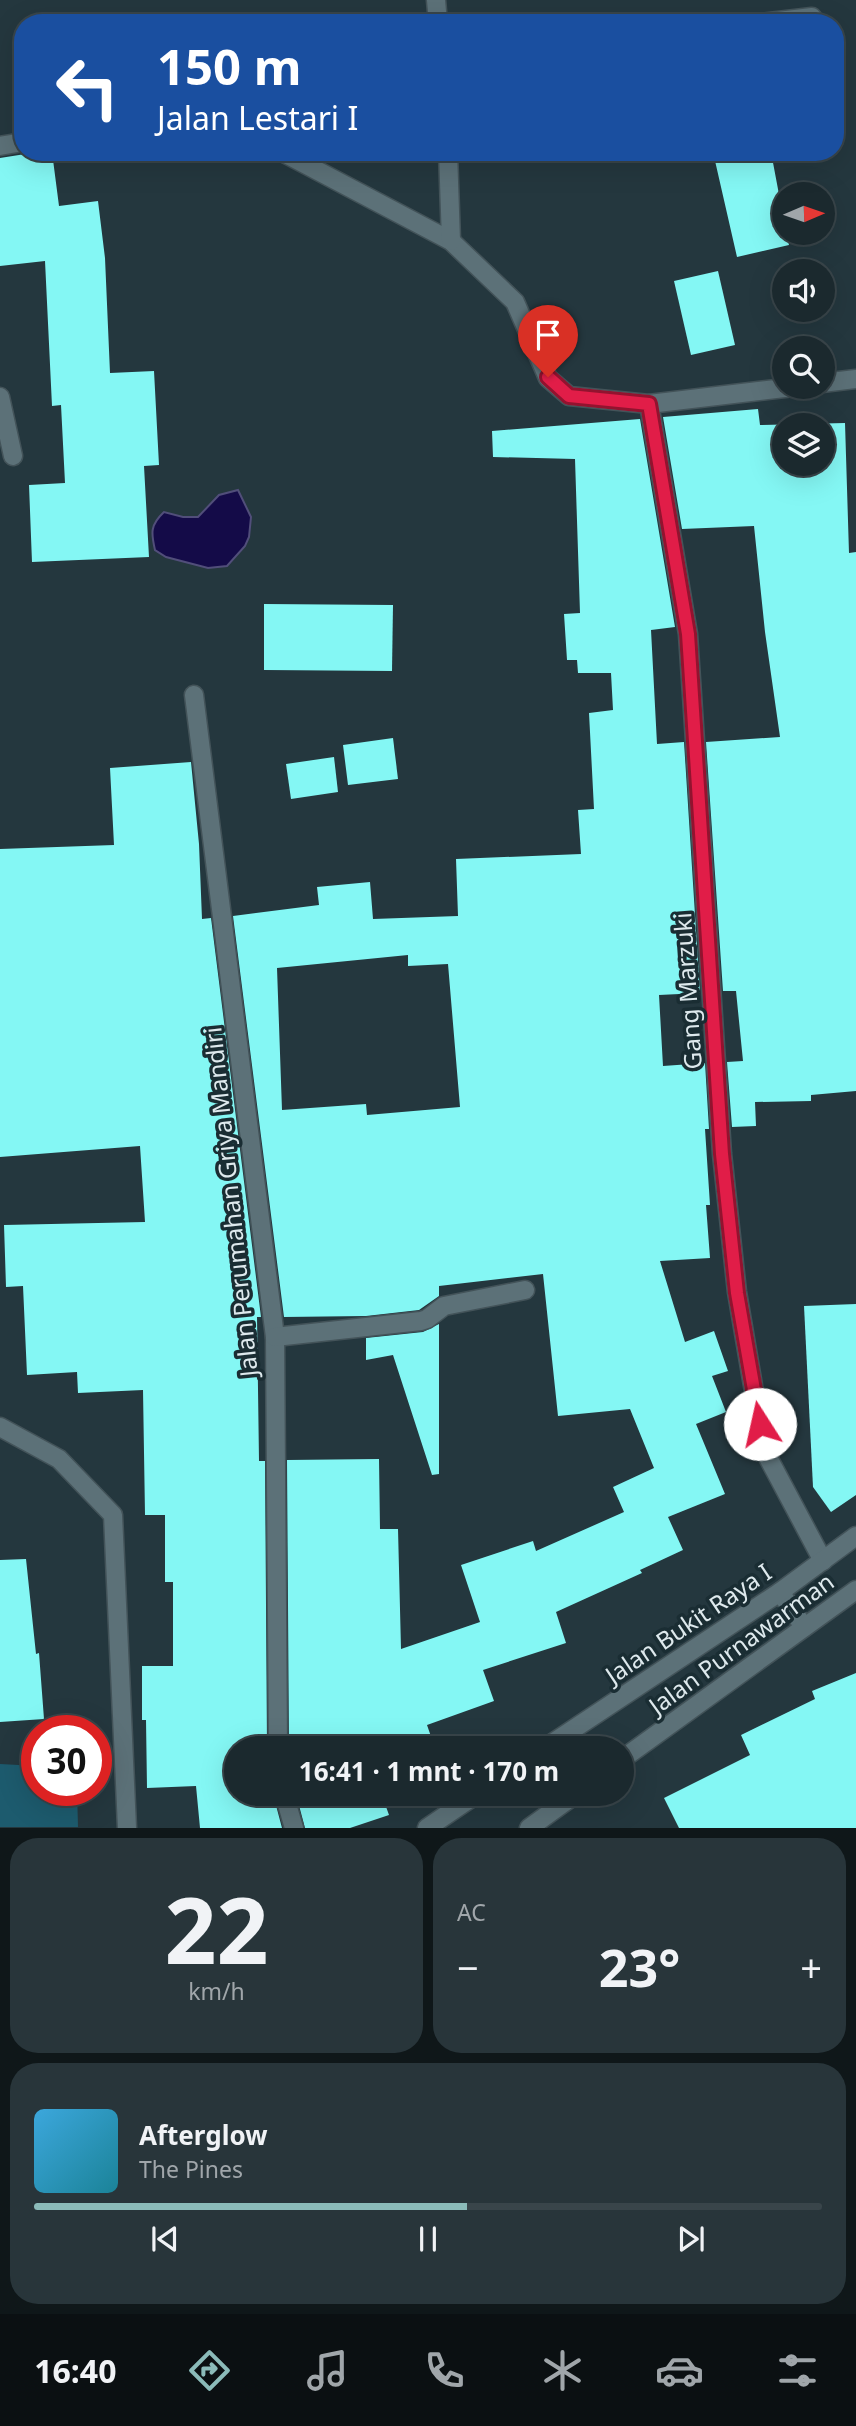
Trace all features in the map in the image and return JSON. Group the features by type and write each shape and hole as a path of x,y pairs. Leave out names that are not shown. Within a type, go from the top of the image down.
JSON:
{"street":[{"path":"299,161 451,242 515,302 548,377 569,396 649,404 772,389"},
{"path":"447,161 451,242"},
{"path":"835,381 856,379"},
{"path":"0,397 13,456"},
{"name":"Gang Marzuki","path":"649,404 688,634 721,1141 737,1293 764,1450 823,1561"},
{"name":"Jalan Perumahan Griya Mandiri","path":"194,695 275,1337 278,1736"},
{"path":"275,1337 421,1321 444,1306 525,1290"},
{"path":"0,1427 59,1459 113,1515 127,1828"},
{"name":"Jalan Bukit Raya I","path":"564,1736 783,1595 856,1536"},
{"name":"Jalan Purnawarman","path":"634,1750 801,1624 856,1590"},
{"path":"783,1595 801,1624"},
{"path":"288,1806 294,1828"},
{"path":"427,1828 459,1806"},
{"path":"529,1828 559,1806"}],"shaded area":[{"path":"238,490 251,517 249,537 245,546 227,566 208,568 166,557 155,550 153,530 156,521 164,512 183,517 198,517 219,495"},
{"path":"0,1764 21,1765 21,1806 77,1806 78,1827 0,1827"}],"building":[{"path":"14,156 14,161 53,161 59,206 98,201 105,258 110,373 154,371 159,465 144,466 149,557 32,562 29,485 65,483 61,405 52,406 45,261 0,266 0,158"},
{"path":"715,161 773,161 777,182 772,182 772,245 789,245 737,257"},
{"path":"718,271 735,345 691,355 674,281"},
{"path":"758,409 760,425 772,425 772,476 835,476 835,423 845,423 849,553 856,552 856,1091 811,1095 811,1101 755,1102 756,1126 732,1127 727,1062 743,1061 736,991 723,991 706,742 780,737 754,526 682,529 663,417"},
{"path":"640,419 675,627 651,630 657,744 684,742 700,993 659,995 663,1066 705,1063 709,1129 705,1129 710,1258 660,1261 685,1342 714,1331 728,1371 712,1376 726,1412 696,1424 725,1494 668,1517 683,1550 640,1570 642,1573 556,1612 566,1643 483,1670 494,1701 427,1725 431,1736 289,1736 287,1460 379,1459 380,1529 398,1529 401,1649 480,1622 461,1565 533,1541 536,1551 624,1512 613,1487 654,1468 630,1409 558,1416 543,1274 439,1286 439,1296 419,1310 366,1316 284,1317 233,916 319,905 317,887 370,882 373,919 458,916 456,859 581,854 578,810 594,809 589,713 613,710 611,673 578,673 577,660 567,660 564,614 580,613 575,459 493,457 492,431","holes":["408,955 408,966 448,964 460,1107 367,1115 366,1104 282,1110 277,968"]},
{"path":"264,604 393,605 392,671 264,670"},
{"path":"393,738 398,779 348,785 343,745"},
{"path":"334,757 338,792 291,799 286,764"},
{"path":"191,762 199,844 202,919 211,918 261,1317 257,1317 259,1461 265,1461 267,1736 224,1736 224,1806 276,1806 282,1828 200,1828 196,1786 147,1788 146,1720 142,1720 142,1666 173,1666 173,1582 165,1582 165,1515 145,1515 143,1390 78,1393 77,1372 27,1375 23,1286 6,1287 4,1225 145,1222 140,1146 0,1157 0,849 114,845 110,768"},
{"path":"856,1304 856,1495 831,1512 813,1487 804,1306"},
{"path":"439,1324 439,1474 432,1475 393,1355 366,1360 366,1338 423,1332"},
{"path":"26,1559 36,1654 39,1653 44,1715 21,1715 21,1721 0,1722 0,1560"},
{"path":"856,1673 856,1828 679,1828 664,1798 750,1755 741,1735 815,1699 812,1691"},
{"path":"299,1806 386,1806 389,1815 350,1828 305,1828"}],"route":[{"path":"548,377 569,396 649,404 688,634 722,1154 737,1293 760,1424"}]}
